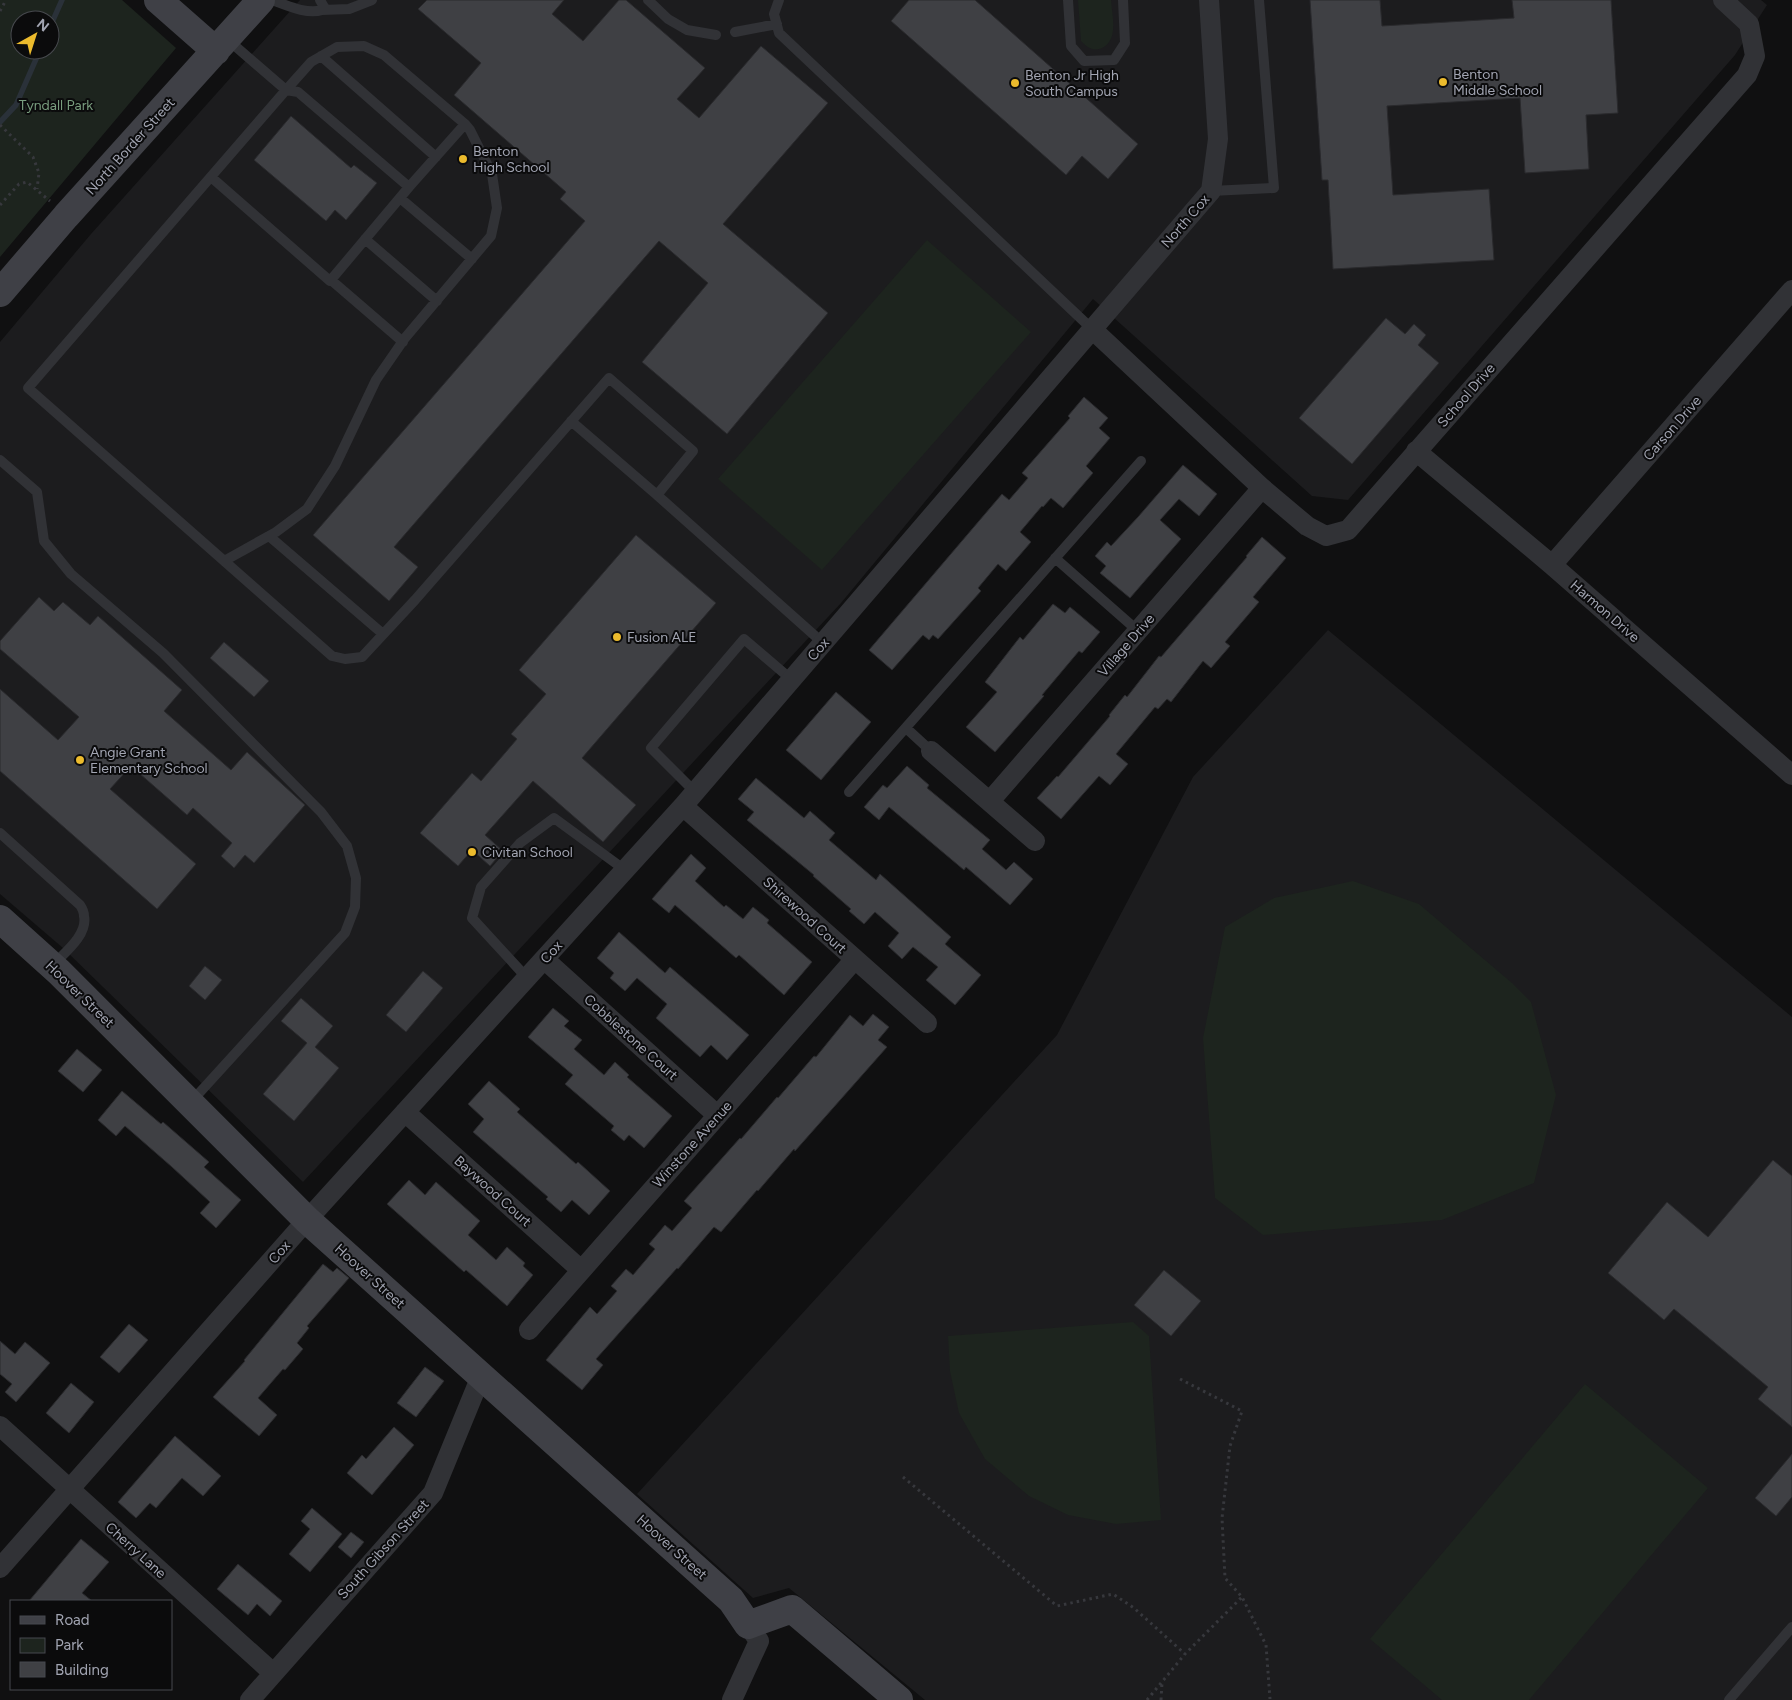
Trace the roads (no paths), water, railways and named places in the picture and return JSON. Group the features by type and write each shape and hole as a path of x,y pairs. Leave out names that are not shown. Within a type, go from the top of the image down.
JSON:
{"street":[{"path":"158,0 221,45"},
{"name":"North Border Street","path":"0,293 66,216 261,0"},
{"name":"North Cox","path":"1092,329 1211,191 1218,138 1208,0"},
{"name":"School Drive","path":"1092,329 1262,488 1307,526 1326,536 1348,530 1747,75 1755,56 1749,24 1722,0"},
{"name":"Carson Drive","path":"1552,565 1792,290"},
{"name":"Cox","path":"0,1568 307,1220 689,799 1092,329"},
{"name":"Harmon Drive","path":"1416,451 1552,565 1792,775"},
{"name":"Village Drive","path":"990,801 1262,488"},
{"path":"931,751 1035,841"},
{"name":"Shirewood Court","path":"689,799 856,959 927,1022"},
{"name":"Hoover Street","path":"0,919 52,965 307,1220 731,1600 748,1625"},
{"name":"Cobblestone Court","path":"544,959 717,1116"},
{"name":"Winstone Avenue","path":"529,1330 856,959"},
{"name":"Baywood Court","path":"405,1112 581,1270"},
{"name":"South Gibson Street","path":"250,1700 433,1493 481,1376"},
{"name":"Cherry Lane","path":"0,1426 273,1673"},
{"path":"732,1700 759,1641 748,1625 792,1610 899,1700"}],"lane":[{"path":"272,0 296,9 318,12 321,5 349,9 372,0"},
{"path":"648,0 668,19 688,30 716,35"},
{"path":"779,0 774,14 779,33 1092,329"},
{"path":"1068,0 1071,46 1084,61 1114,60 1125,43 1123,0"},
{"path":"1211,191 1274,188 1259,0"},
{"path":"735,32 777,24"},
{"path":"221,45 286,90 298,92 409,187"},
{"path":"224,560 269,536 308,509 335,466 376,380 403,342 491,236 497,208 492,174 470,130 384,55 364,46 337,47 311,62 28,388 332,656 345,659 362,657 609,378 693,451 657,495"},
{"path":"321,56 436,156"},
{"path":"331,280 465,124"},
{"path":"211,177 403,342"},
{"path":"400,198 472,259"},
{"path":"365,239 437,301"},
{"path":"571,421 823,643"},
{"path":"0,460 36,492 44,541 71,574 163,653 322,812 347,846 356,878 356,897 355,907 345,933 190,1103"},
{"path":"849,792 1141,461"},
{"path":"269,536 383,634"},
{"path":"1055,558 1138,631"},
{"path":"689,799 651,748 744,639 792,680"},
{"path":"906,728 931,751"},
{"path":"527,978 472,918 481,887 520,842 554,818 625,870"},
{"path":"0,834 80,905 85,918 82,931 52,965"},
{"path":"1729,1700 1792,1626"}],"waterway":[{"path":"58,10 62,0"},
{"path":"0,122 16,105 36,60"}],"place":[{"name":"Benton Middle School","path":"1443,82"},
{"name":"Benton Jr High South Campus","path":"1015,83"},
{"name":"Benton High School","path":"463,159"},
{"name":"Fusion ALE","path":"617,637"},
{"name":"Angie Grant Elementary School","path":"80,760"},
{"name":"Civitan School","path":"472,852"}],"park label":[{"name":"Tyndall Park","path":"56,105"}]}
